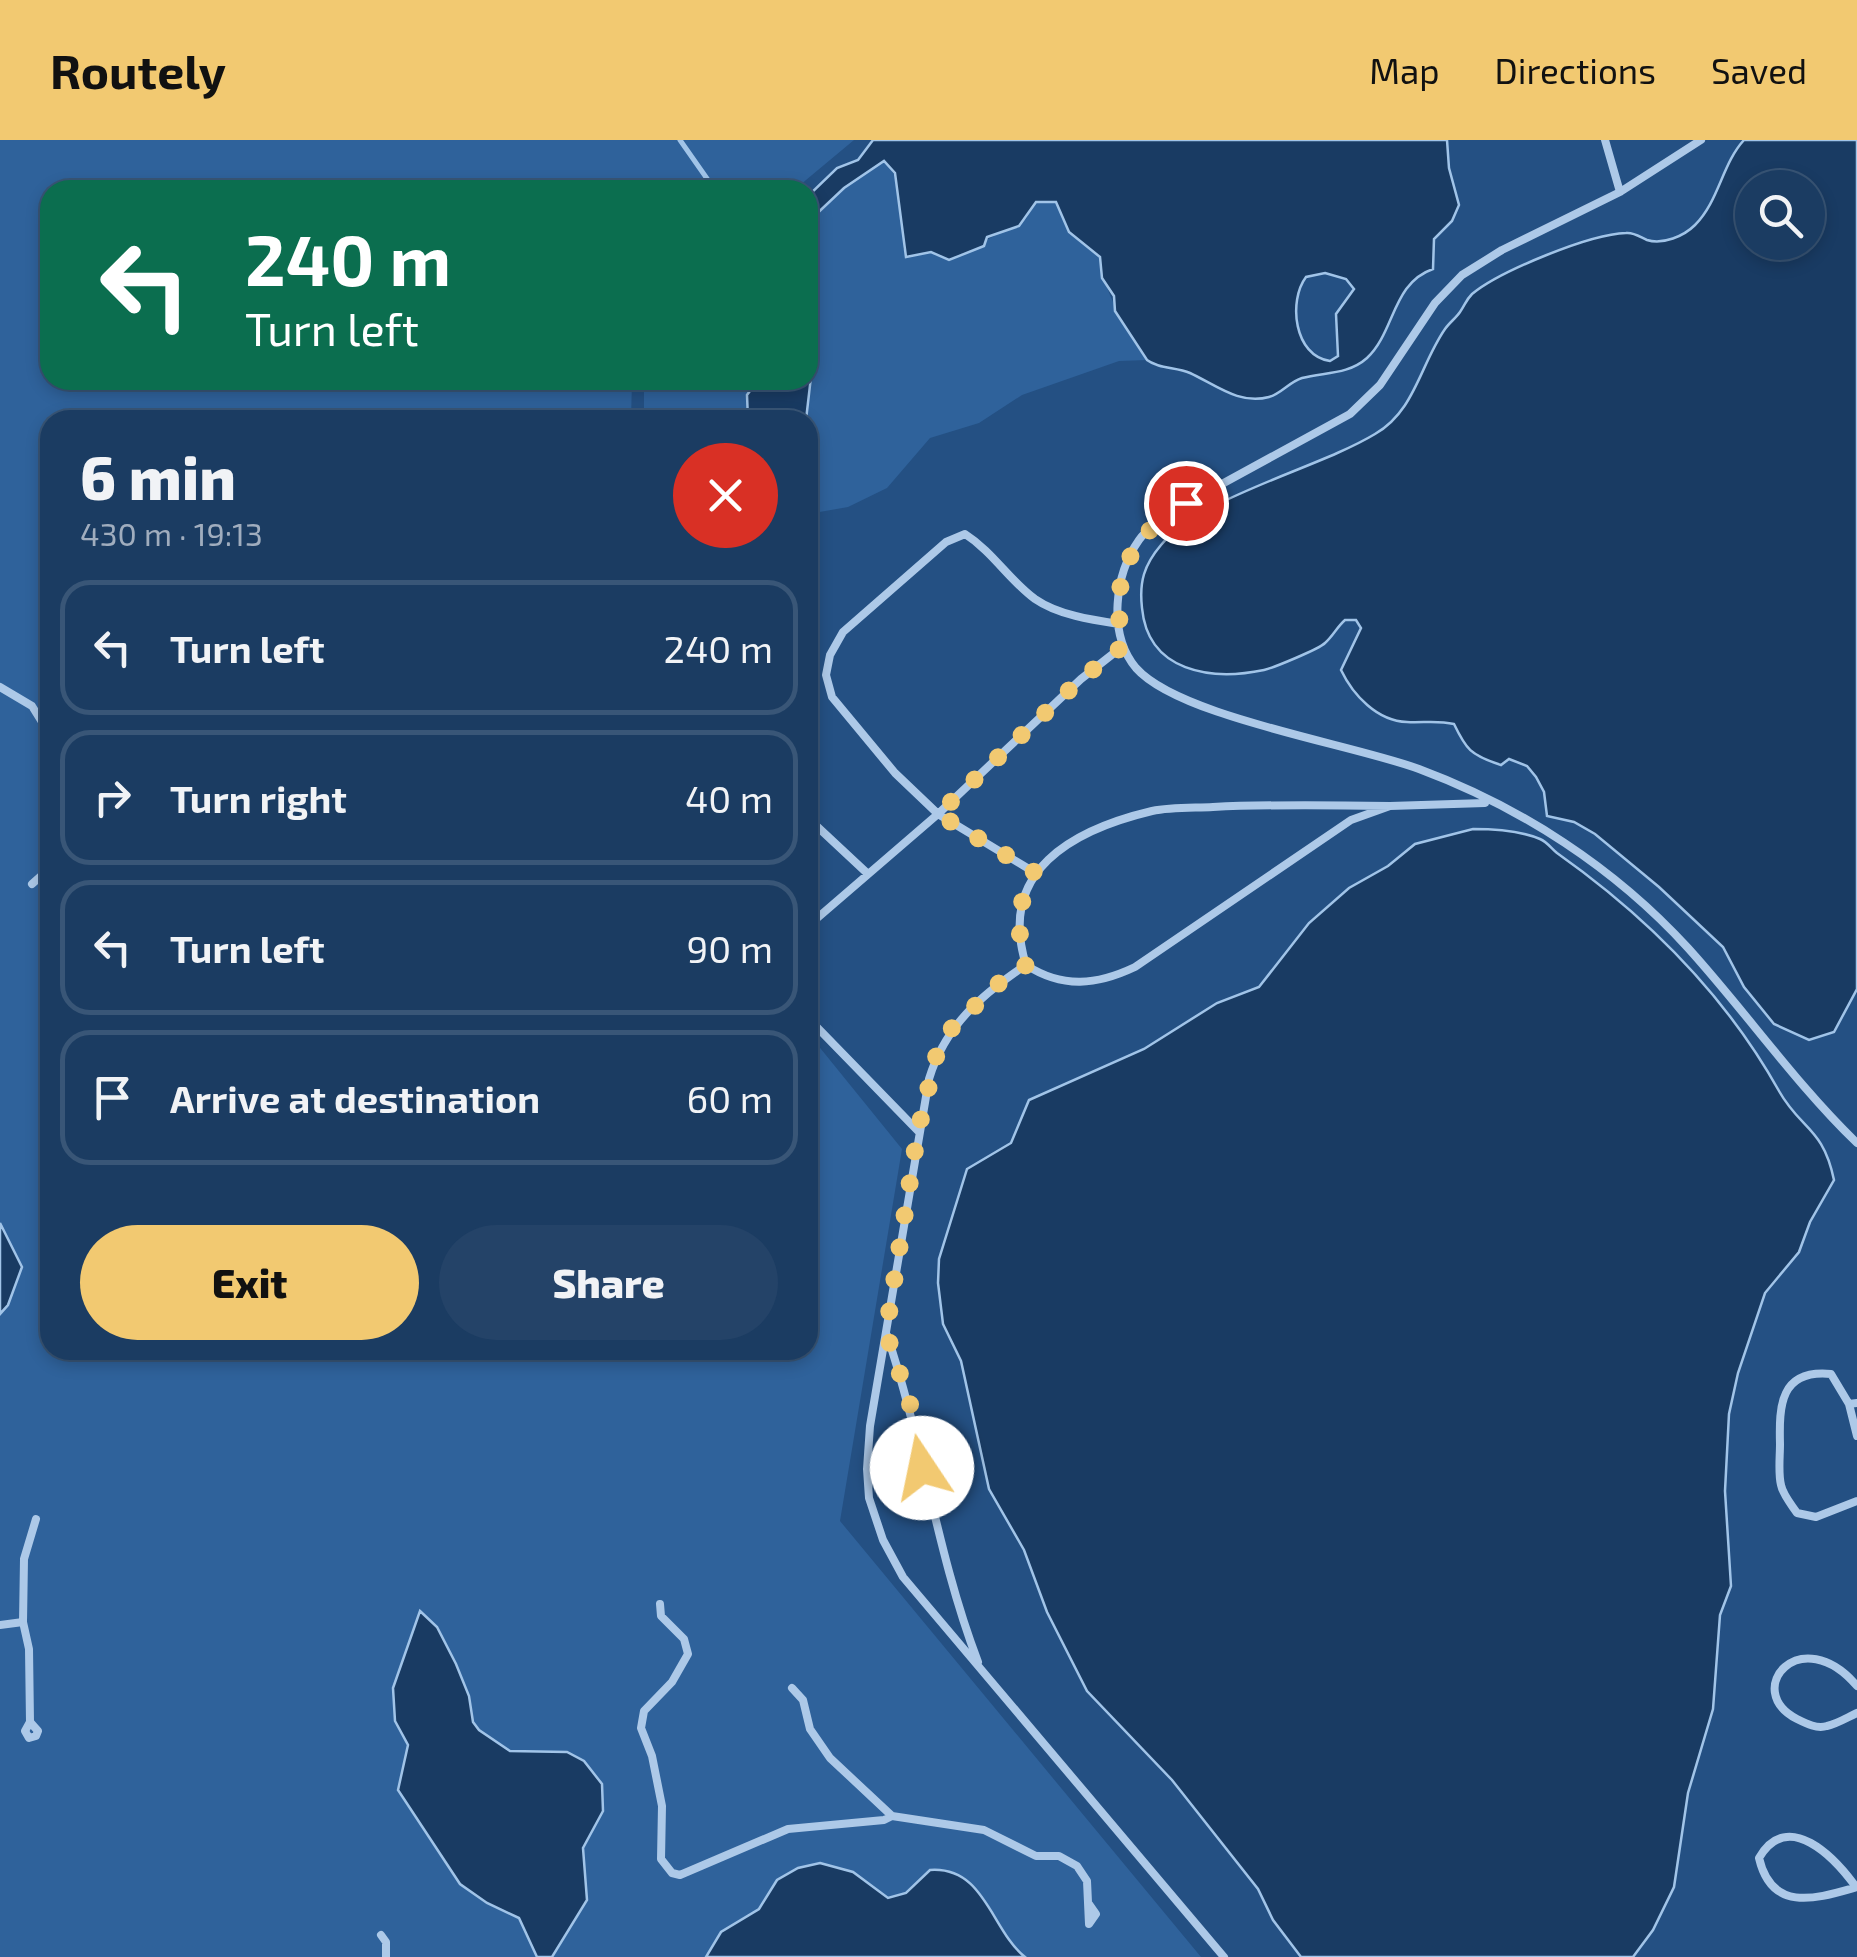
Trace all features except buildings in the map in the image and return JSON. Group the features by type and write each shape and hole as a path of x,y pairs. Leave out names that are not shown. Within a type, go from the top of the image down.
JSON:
{"lane":[{"path":"1605,140 1620,192"},
{"path":"1701,140 1620,192 1502,250 1462,275 1435,303 1380,385 1350,414 1309,440 1167,514 1141,536 1124,567 1118,600 1119,624 1123,646 1134,666 1175,697 1420,769 1559,837 1638,898 1686,946 1795,1078 1857,1143"},
{"path":"1034,872 938,814 895,773 832,697 826,676 830,656 844,632 946,542 965,534 987,548 1035,598 1057,610 1119,624"},
{"path":"818,915 938,814 1081,679 1123,646"},
{"path":"0,687 20,696 40,718"},
{"path":"35,710 40,710"},
{"path":"1390,806 1351,820 1316,840 1136,967 1110,979 1061,981 1026,965 1020,946 1022,894 1034,872 1084,837 1154,810 1276,804 1490,803"},
{"path":"818,827 868,874"},
{"path":"32,884 40,877"},
{"path":"1026,965 998,984 952,1028 937,1053 918,1131 870,1426 870,1498 883,1540 903,1577 1224,1957"},
{"path":"818,1028 918,1131"},
{"path":"886,1332 910,1404 948,1576 979,1667"},
{"path":"1857,1436 1853,1403 1831,1374 1804,1376 1783,1394 1780,1483 1797,1513 1806,1518 1836,1512 1857,1502"},
{"path":"30,1722 29,1649 23,1622 24,1559 36,1519"},
{"path":"660,1604 661,1616 684,1639 688,1654 672,1682 644,1712 641,1728 658,1783 664,1827 661,1859 666,1868 680,1875 788,1830 892,1816 984,1830 1036,1856 1058,1856 1077,1866 1087,1881 1089,1904"},
{"path":"0,1626 23,1622"},
{"path":"1857,1686 1838,1664 1824,1657 1803,1657 1787,1666 1772,1693 1780,1711 1809,1726 1826,1727 1857,1714"},
{"path":"792,1688 803,1700 810,1728 830,1758 892,1816"},
{"path":"1780,1838 1798,1838 1824,1849 1856,1887 1816,1900 1789,1896 1771,1885 1759,1858 1766,1846 1780,1838"},
{"path":"381,1935 386,1942 386,1957"}],"shaded area":[{"path":"0,140 854,140 806,180 40,180 40,390 632,390 631,410 40,410 40,1360 818,1360 818,1045 902,1149 840,1521 1201,1957 0,1957"},
{"path":"873,140 1447,140 1449,168 1459,205 1452,221 1434,239 1433,269 1409,285 1367,358 1344,370 1297,380 1269,397 1258,399 1228,392 1190,373 1147,360 1115,311 1114,296 1102,278 1100,257 1069,232 1056,202 1036,202 1019,226 987,237 984,246 949,260 931,252 906,257 895,173 884,161 844,188 818,213 818,186 837,168 858,160","holes":["1325,273 1346,279 1354,289 1336,314 1338,356 1330,361 1318,357 1302,339 1298,326 1300,287 1306,277"]},
{"path":"1744,140 1857,140 1857,989 1834,1032 1809,1040 1774,1024 1744,987 1723,947 1659,887 1595,834 1574,822 1547,816 1544,792 1527,766 1509,759 1501,765 1482,758 1466,745 1454,724 1396,721 1367,705 1341,670 1361,628 1356,620 1345,620 1325,643 1286,662 1264,670 1223,674 1185,667 1169,659 1147,629 1142,608 1142,582 1150,560 1180,528 1231,498 1351,447 1388,424 1408,400 1436,343 1472,294 1524,265 1591,240 1629,233 1660,241 1685,233 1710,205 1730,160"},
{"path":"884,161 895,178 902,202 903,249 914,256 931,252 949,260 1026,219 1036,202 1056,202 1079,241 1100,258 1117,311 1147,360 1119,361 1022,395 979,423 930,438 887,488 848,507 818,512 818,410 807,410 809,390 818,390 818,212 844,187"},
{"path":"751,390 748,410 644,410 644,392"},
{"path":"751,390 809,390 807,410 748,410"},
{"path":"1473,829 1516,832 1542,840 1622,903 1682,960 1734,1023 1787,1104 1818,1139 1834,1180 1810,1222 1799,1252 1765,1293 1738,1373 1729,1414 1725,1491 1731,1586 1720,1615 1713,1709 1688,1793 1674,1887 1653,1930 1633,1957 1301,1957 1273,1920 1258,1889 1172,1780 1087,1691 1047,1612 1024,1550 989,1489 961,1361 943,1324 939,1259 967,1169 1011,1143 1029,1100 1144,1049 1217,1003 1259,987 1309,923 1349,888 1388,866 1415,844"},
{"path":"0,1223 22,1267 8,1305 0,1314"},
{"path":"420,1611 437,1627 456,1664 469,1696 473,1722 479,1730 510,1751 567,1752 584,1761 602,1784 603,1811 583,1848 587,1900 552,1957 537,1957 519,1918 460,1884 398,1790 408,1745 395,1721 393,1688"},
{"path":"820,1863 853,1872 888,1898 906,1893 930,1870 948,1871 975,1889 1025,1957 706,1957 721,1932 759,1909 777,1880 798,1868"}],"waterway":[{"path":"680,140 708,180"}],"route":[{"path":"922,1468 910,1404 886,1332 918,1131 937,1053 952,1028 998,984 1026,965 1020,946 1022,894 1034,872 938,814 1081,679 1123,646 1118,600 1124,567 1141,536 1186,503"}]}
